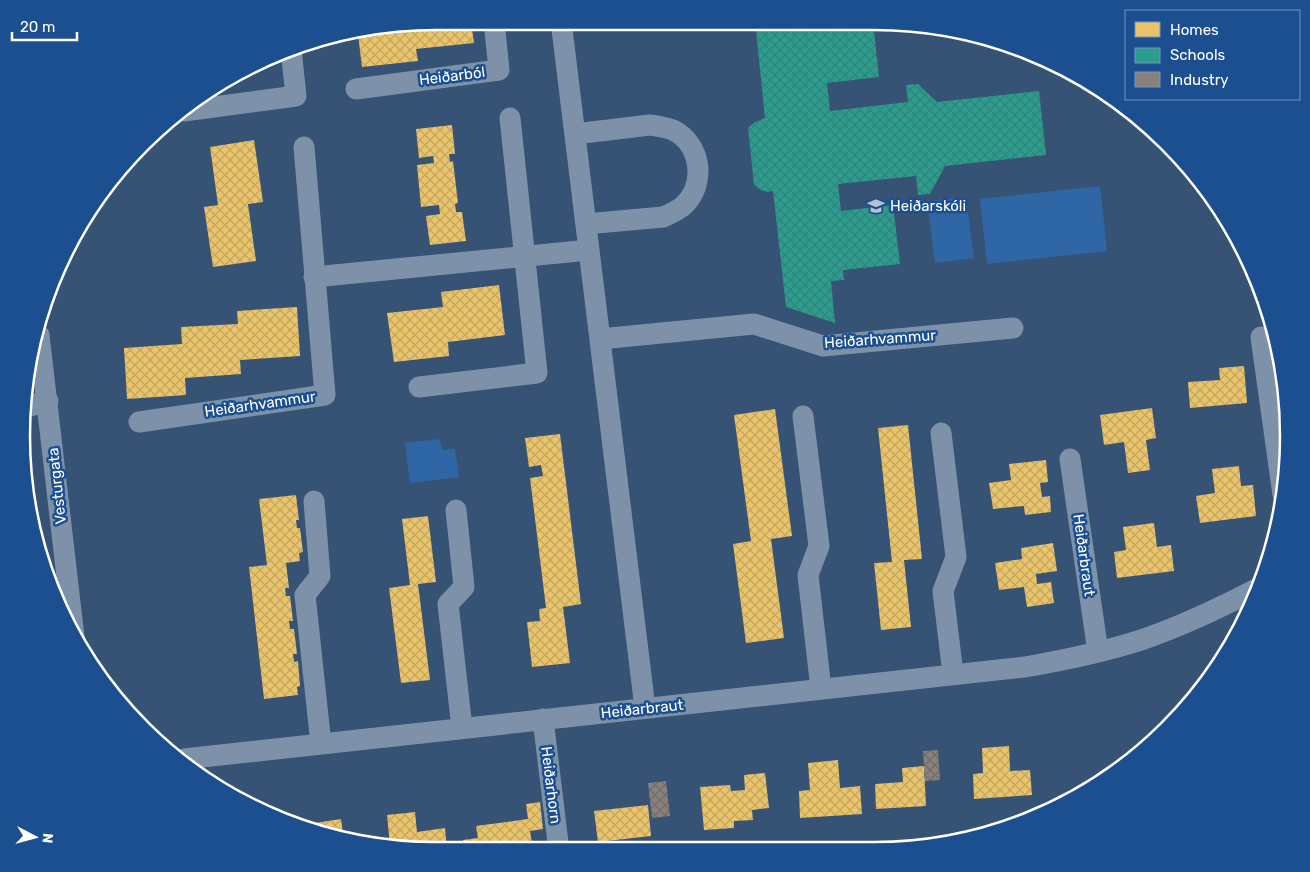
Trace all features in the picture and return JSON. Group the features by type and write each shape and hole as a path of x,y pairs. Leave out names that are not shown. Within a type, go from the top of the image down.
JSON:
{"street":[{"name":"Heiðarból","path":"356,88 499,70 495,30"},
{"path":"562,30 645,708"},
{"path":"195,110 296,96 292,57"},
{"path":"419,387 537,374 510,118"},
{"path":"575,134 650,125 661,126 677,133 690,144 698,164 696,187 683,206 674,212 663,216 586,224"},
{"name":"Heiðarhvammur","path":"139,422 324,395 304,147"},
{"path":"314,277 589,250"},
{"name":"Heiðarhvammur","path":"600,339 754,324 822,346 1013,328"},
{"path":"1261,337 1279,465"},
{"name":"Vesturgata","path":"41,346 72,615"},
{"path":"31,406 48,401"},
{"path":"803,416 819,546 808,575 821,689"},
{"path":"942,433 956,557 943,590 953,674"},
{"name":"Heiðarbraut","path":"1070,458 1098,652"},
{"path":"314,501 320,576 305,595 321,744"},
{"path":"456,510 464,587 448,604 462,728"},
{"name":"Heiðarbraut","path":"190,758 1025,667 1098,652 1143,639 1186,623 1248,593"},
{"name":"Heiðarhorn","path":"543,720 558,842"}],"shaded area":[{"path":"1100,186 1107,251 987,264 980,199"},
{"path":"966,197 974,258 935,263 927,201"},
{"path":"440,439 442,450 455,449 459,477 410,483 405,443"}],"building: Homes":[{"path":"472,30 474,43 416,49 418,61 362,67 358,38 409,31"},
{"path":"452,125 455,154 449,154 450,162 453,161 458,203 455,204 456,212 462,212 466,241 430,245 426,216 440,214 439,205 421,207 417,165 434,163 433,156 419,158 416,129"},
{"path":"254,140 263,202 248,204 256,261 213,267 204,207 218,205 210,147"},
{"path":"499,285 505,335 448,342 449,356 394,362 387,313 443,307 441,292"},
{"path":"297,307 300,356 240,360 241,374 185,378 186,395 127,399 124,348 182,344 181,327 238,324 237,311"},
{"path":"1244,366 1247,403 1190,408 1188,382 1220,380 1219,368"},
{"path":"1152,408 1156,438 1146,440 1150,470 1128,473 1124,442 1104,445 1100,415"},
{"path":"775,409 792,536 771,539 784,638 746,643 733,544 751,541 734,415"},
{"path":"908,425 922,559 904,560 911,627 881,630 874,563 892,562 878,428"},
{"path":"560,434 581,604 563,607 570,663 532,667 527,622 540,621 539,609 546,608 530,478 543,476 541,465 529,467 525,438"},
{"path":"1046,460 1048,482 1040,483 1042,497 1050,496 1051,512 1025,515 1024,506 993,509 989,483 1011,480 1009,464"},
{"path":"1239,466 1241,486 1253,485 1256,516 1200,523 1196,496 1215,493 1212,469"},
{"path":"296,495 299,520 296,520 297,528 300,528 303,552 299,553 300,561 286,563 289,588 285,588 286,596 290,596 293,621 289,621 290,629 294,629 297,654 293,654 294,662 298,661 300,686 297,687 298,695 264,699 249,567 267,565 259,499"},
{"path":"428,516 436,582 418,584 430,680 401,683 389,588 410,585 402,519"},
{"path":"1154,523 1157,547 1171,545 1174,571 1117,578 1114,552 1126,550 1123,527"},
{"path":"1053,543 1057,571 1036,574 1037,584 1051,582 1054,603 1027,607 1024,587 999,590 995,563 1022,559 1021,548"},
{"path":"1009,746 1010,771 1030,770 1032,795 974,799 973,774 983,773 982,748"},
{"path":"838,760 840,788 860,786 862,814 800,818 799,791 810,790 808,763"},
{"path":"924,766 926,806 876,809 875,784 903,782 902,768"},
{"path":"765,773 769,808 752,810 753,820 734,821 734,828 704,830 700,787 730,785 731,791 745,790 744,775"},
{"path":"540,802 543,829 530,831 532,842 463,842 463,840 478,838 476,826 528,819 526,804"},
{"path":"648,805 651,836 598,842 594,811"},
{"path":"415,812 417,832 445,828 446,842 389,839 387,815"},
{"path":"341,819 343,831 331,828 315,823"}],"building: Schools":[{"path":"756,30 874,30 879,77 827,83 830,111 908,102 906,85 918,84 937,102 1039,91 1046,155 945,166 930,194 918,195 916,176 838,184 841,211 893,205 900,264 843,270 844,280 831,281 835,323 786,307 773,191 767,192 754,185 748,128 755,122 765,118"}],"building: Industry":[{"path":"938,750 940,780 925,781 923,751"},
{"path":"666,781 670,816 652,818 648,783"}],"place":[{"name":"Heiðarskóli","path":"876,206"}]}
